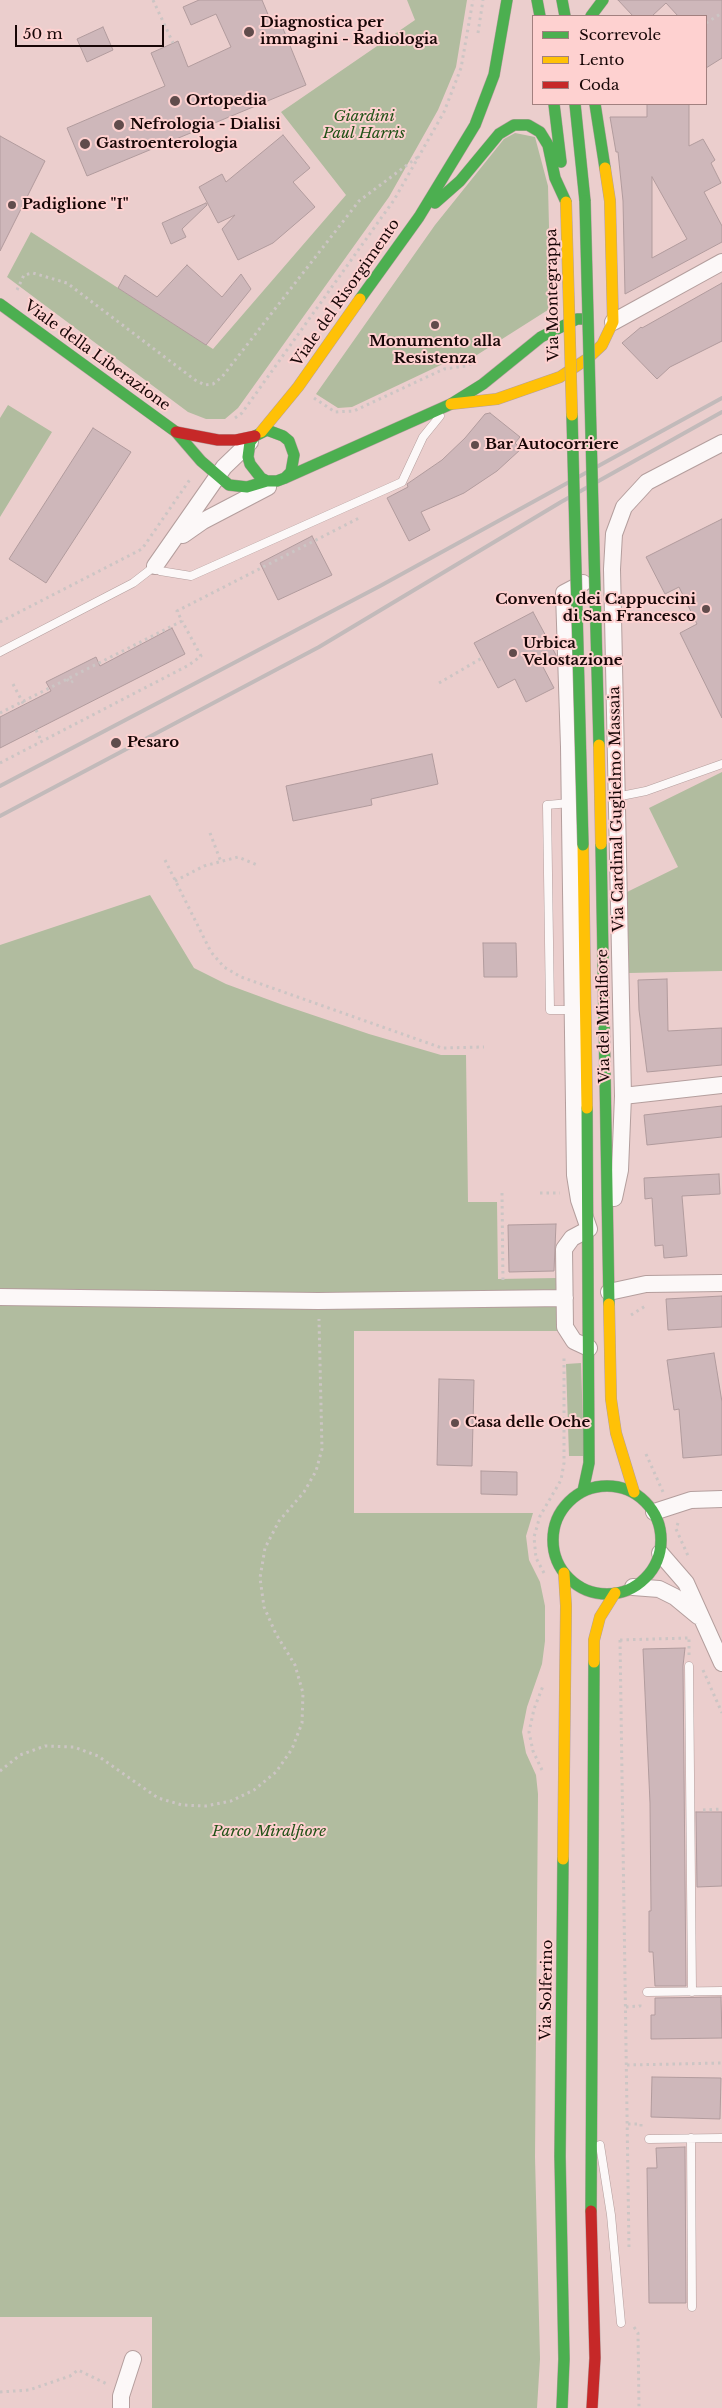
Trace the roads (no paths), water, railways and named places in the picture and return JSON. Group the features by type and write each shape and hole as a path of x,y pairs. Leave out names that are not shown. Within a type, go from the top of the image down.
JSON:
{"main road":[{"name":"Viale del Risorgimento","path":"255,436 298,387 419,217 475,125 494,75 506,0"},
{"path":"537,0 540,15"},
{"path":"562,0 564,15"},
{"path":"592,15 603,0"},
{"path":"600,15 608,0"},
{"name":"Via Montegrappa","path":"554,105 566,202 573,486"},
{"name":"Via del Miralfiore","path":"575,105 585,201 601,844 607,1229 614,1416 623,1460 634,1492"},
{"path":"451,404 497,399 560,376 587,360 602,345 613,322 610,200 595,105"},
{"name":"Viale del Risorgimento","path":"419,217 460,181 499,134 514,125 528,125 540,132 548,145 555,178 566,202"},
{"name":"Viale della Liberazione","path":"0,304 176,432 217,477 237,487 248,487 276,480 451,404"},
{"path":"451,404 483,384 541,337 558,326 577,319 598,318 613,322"},
{"path":"293,412 298,387"},
{"path":"290,427 294,446 294,462 291,472 276,480 256,474 250,464 248,449 255,436 273,432 294,446"},
{"name":"Viale della Liberazione","path":"176,432 218,440 236,440 255,436"},
{"path":"318,452 334,454"},
{"name":"Via del Miralfiore","path":"573,486 583,845 589,1229 589,1463 583,1490"},
{"path":"600,1486 618,1486 634,1492 646,1501 660,1525 662,1539 660,1553 654,1567 645,1579 633,1587 615,1594 601,1594 587,1590 574,1583 564,1573 554,1551 554,1527 565,1506 583,1490 600,1486"},
{"name":"Via Solferino","path":"562,2408 564,2359 560,2146 566,1606 564,1573"},
{"path":"592,2408 595,2358 591,2086 594,1640 600,1617 615,1594"}],"street":[{"path":"613,322 722,262"},
{"path":"155,566 217,477 255,436"},
{"name":"Via Cardinal Guglielmo Massaia","path":"607,1229 620,1170 623,1096 612,569 614,534 624,507 646,482 722,444"},
{"path":"173,542 202,521 236,505 276,480"},
{"name":"Via del Miralfiore","path":"589,1229 579,1200 575,1175 570,804 564,593 612,569"},
{"path":"569,761 584,757 596,758 607,765 616,778 609,790 586,801 570,804"},
{"path":"623,1096 722,1085"},
{"path":"589,1229 572,1238 564,1250 565,1327 574,1341 589,1348"},
{"path":"609,1292 646,1284 722,1283"},
{"path":"0,1297 318,1301 565,1298"},
{"path":"654,1512 691,1500 722,1499"},
{"path":"660,1553 686,1583 703,1621"},
{"path":"633,1587 659,1589 675,1597 703,1621 716,1638 722,1663"},
{"path":"121,2408 122,2391 134,2360"}],"lane":[{"path":"15,326 34,328"},
{"path":"0,652 133,583 155,566 160,570 191,576 402,482 423,437 451,404"},
{"path":"616,797 646,791 722,764"},
{"path":"570,804 547,805 550,1010 573,1010"},
{"path":"689,1666 692,1992"},
{"path":"647,1992 722,1991"},
{"path":"591,2086 611,2215 621,2323"},
{"path":"691,2138 692,2307"},
{"path":"649,2139 722,2138"}],"railway":[{"path":"0,786 380,586 722,398"},
{"path":"0,816 319,647 561,502 722,412"}],"place":[{"name":"Diagnostica per immagini - Radiologia","path":"249,32"},
{"name":"Ortopedia","path":"175,101"},
{"name":"Nefrologia - Dialisi","path":"119,125"},
{"name":"Gastroenterologia","path":"85,144"},
{"name":"Padiglione \"I\"","path":"12,205"},
{"name":"Monumento alla Resistenza","path":"435,325"},
{"name":"Bar Autocorriere","path":"475,445"},
{"name":"Convento dei Cappuccini di San Francesco","path":"706,609"},
{"name":"Urbica Velostazione","path":"513,653"},
{"name":"Pesaro","path":"116,743"},
{"name":"Casa delle Oche","path":"455,1423"}],"park label":[{"name":"Giardini Paul Harris","path":"364,126"},
{"name":"Parco Miralfiore","path":"269,1832"}]}
